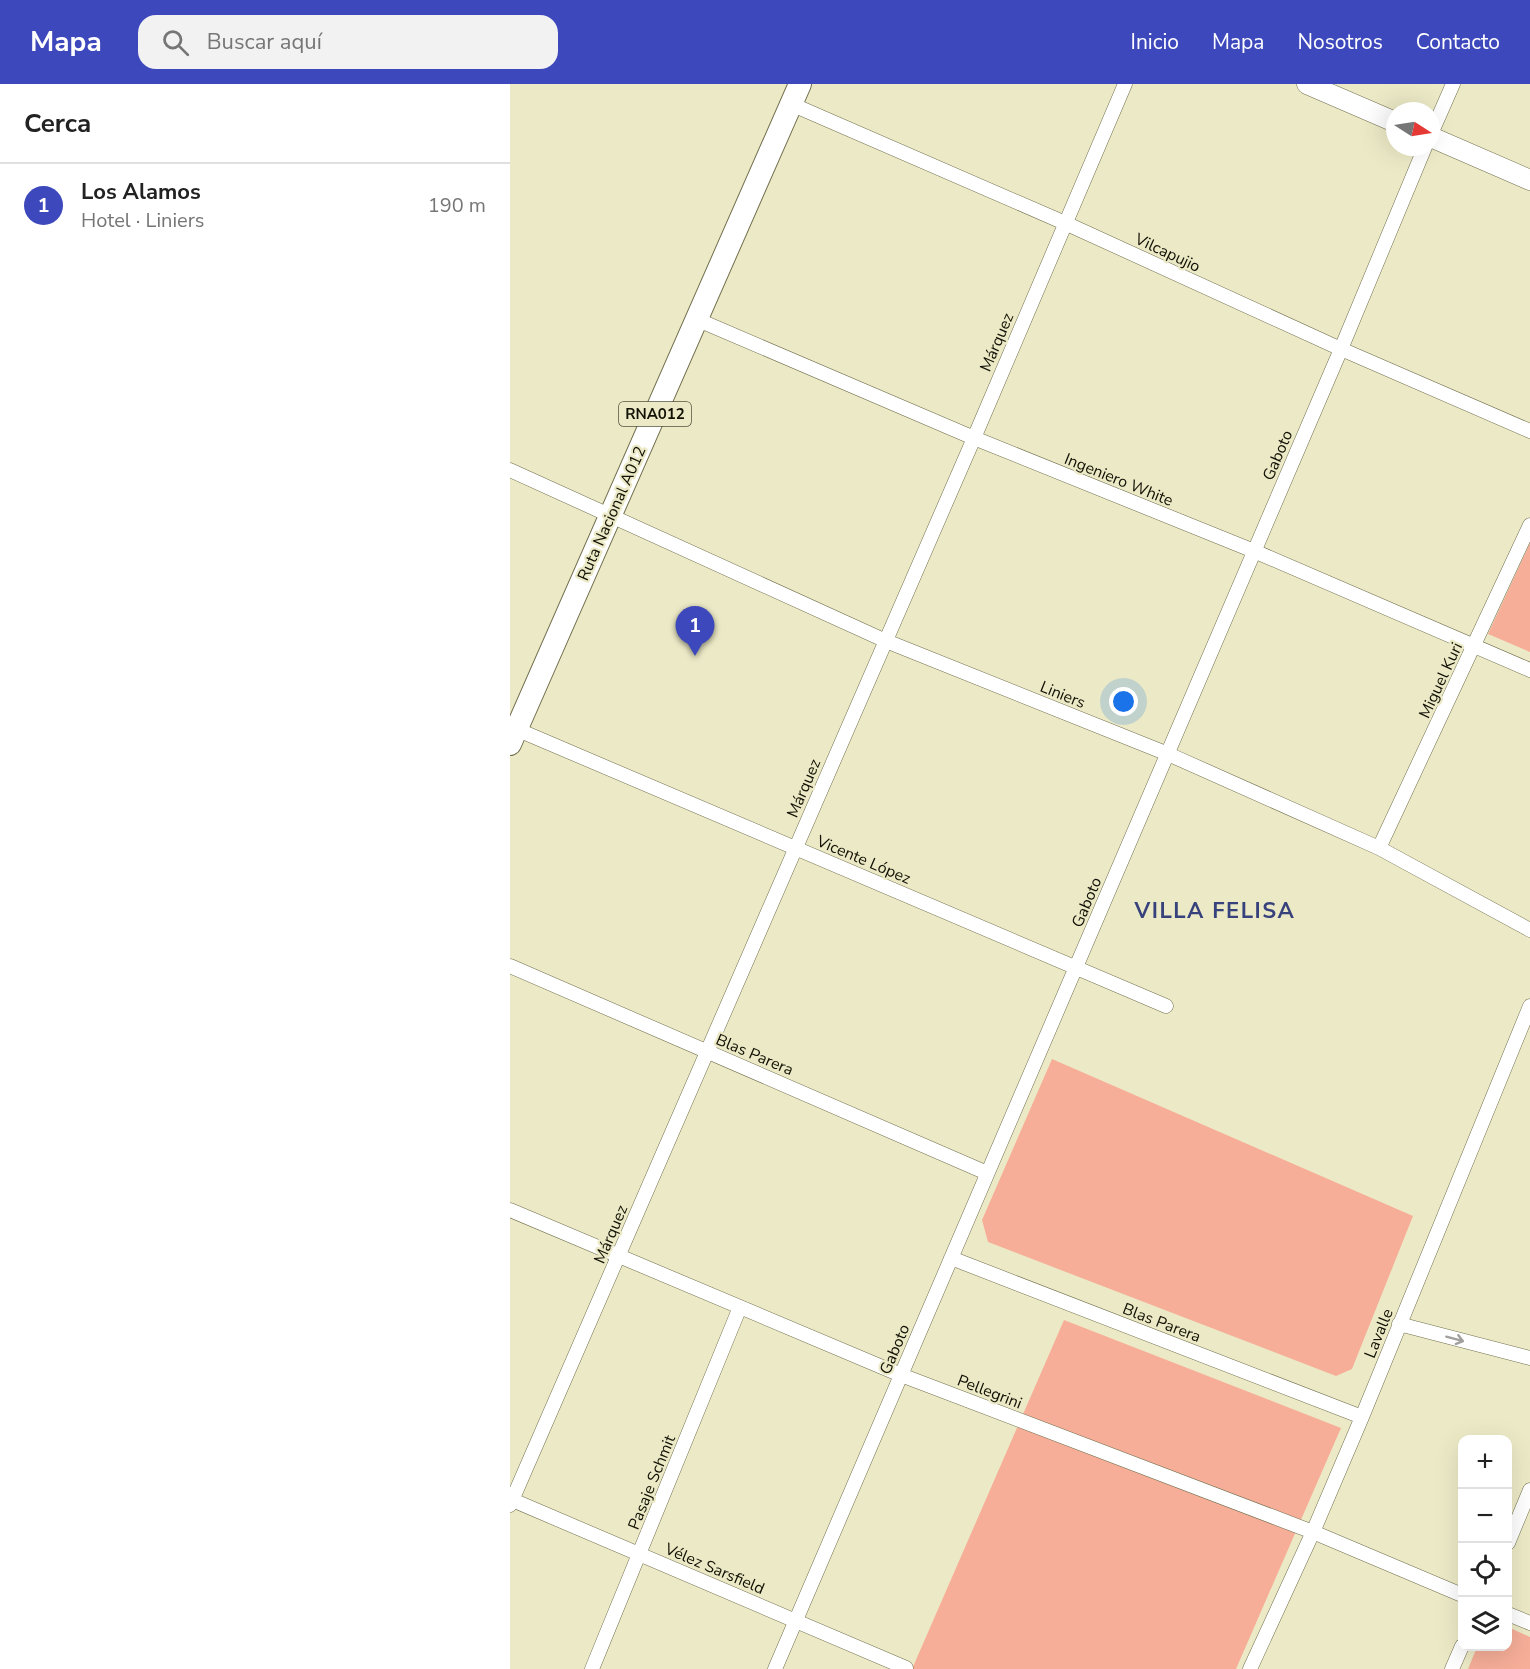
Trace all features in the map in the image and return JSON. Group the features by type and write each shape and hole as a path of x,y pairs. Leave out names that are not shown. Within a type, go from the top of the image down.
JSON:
{"main road":[{"name":"Ruta Nacional A012","path":"513,736 796,94"}],"street":[{"name":"Márquez","path":"511,1501 974,438 1125,84"},
{"path":"1307,84 1386,118"},
{"path":"1440,114 1453,84"},
{"name":"Vilcapujio","path":"796,94 1065,223 1341,349 1530,431"},
{"path":"1440,139 1530,180"},
{"name":"Gaboto","path":"775,1669 1341,349 1421,156"},
{"name":"Ingeniero White","path":"696,319 974,438 1254,551 1530,670"},
{"name":"Liniers","path":"510,470 886,641 1168,754 1380,848 1530,930"},
{"name":"Miguel Kuri","path":"1380,848 1530,525"},
{"name":"Vicente López","path":"513,736 796,848 1166,1005"},
{"name":"Blas Parera","path":"510,966 987,1173"},
{"name":"Lavalle","path":"1250,1669 1313,1532 1362,1417 1530,1006"},
{"name":"Pellegrini","path":"510,1210 901,1375 1313,1532 1458,1592"},
{"name":"Blas Parera","path":"951,1258 1362,1417"},
{"name":"Pasaje Schmit","path":"592,1669 740,1307"},
{"path":"1399,1324 1530,1358"},
{"path":"1512,1533 1530,1490"},
{"name":"Vélez Sarsfield","path":"511,1501 906,1668"},
{"path":"1512,1616 1530,1623"},
{"path":"1452,1669 1460,1651"}],"shaded area":[{"path":"1530,543 1530,652 1488,634"},
{"path":"1052,1059 1413,1216 1352,1369 1336,1376 988,1242 982,1220"},
{"path":"1064,1320 1341,1428 1236,1669 912,1669"},
{"path":"1512,1629 1530,1637 1530,1669 1468,1669 1475,1651 1512,1651"}],"place":[{"name":"Los Alamos","path":"695,656"}],"district":[{"name":"VILLA FELISA","path":"1215,910"}]}
